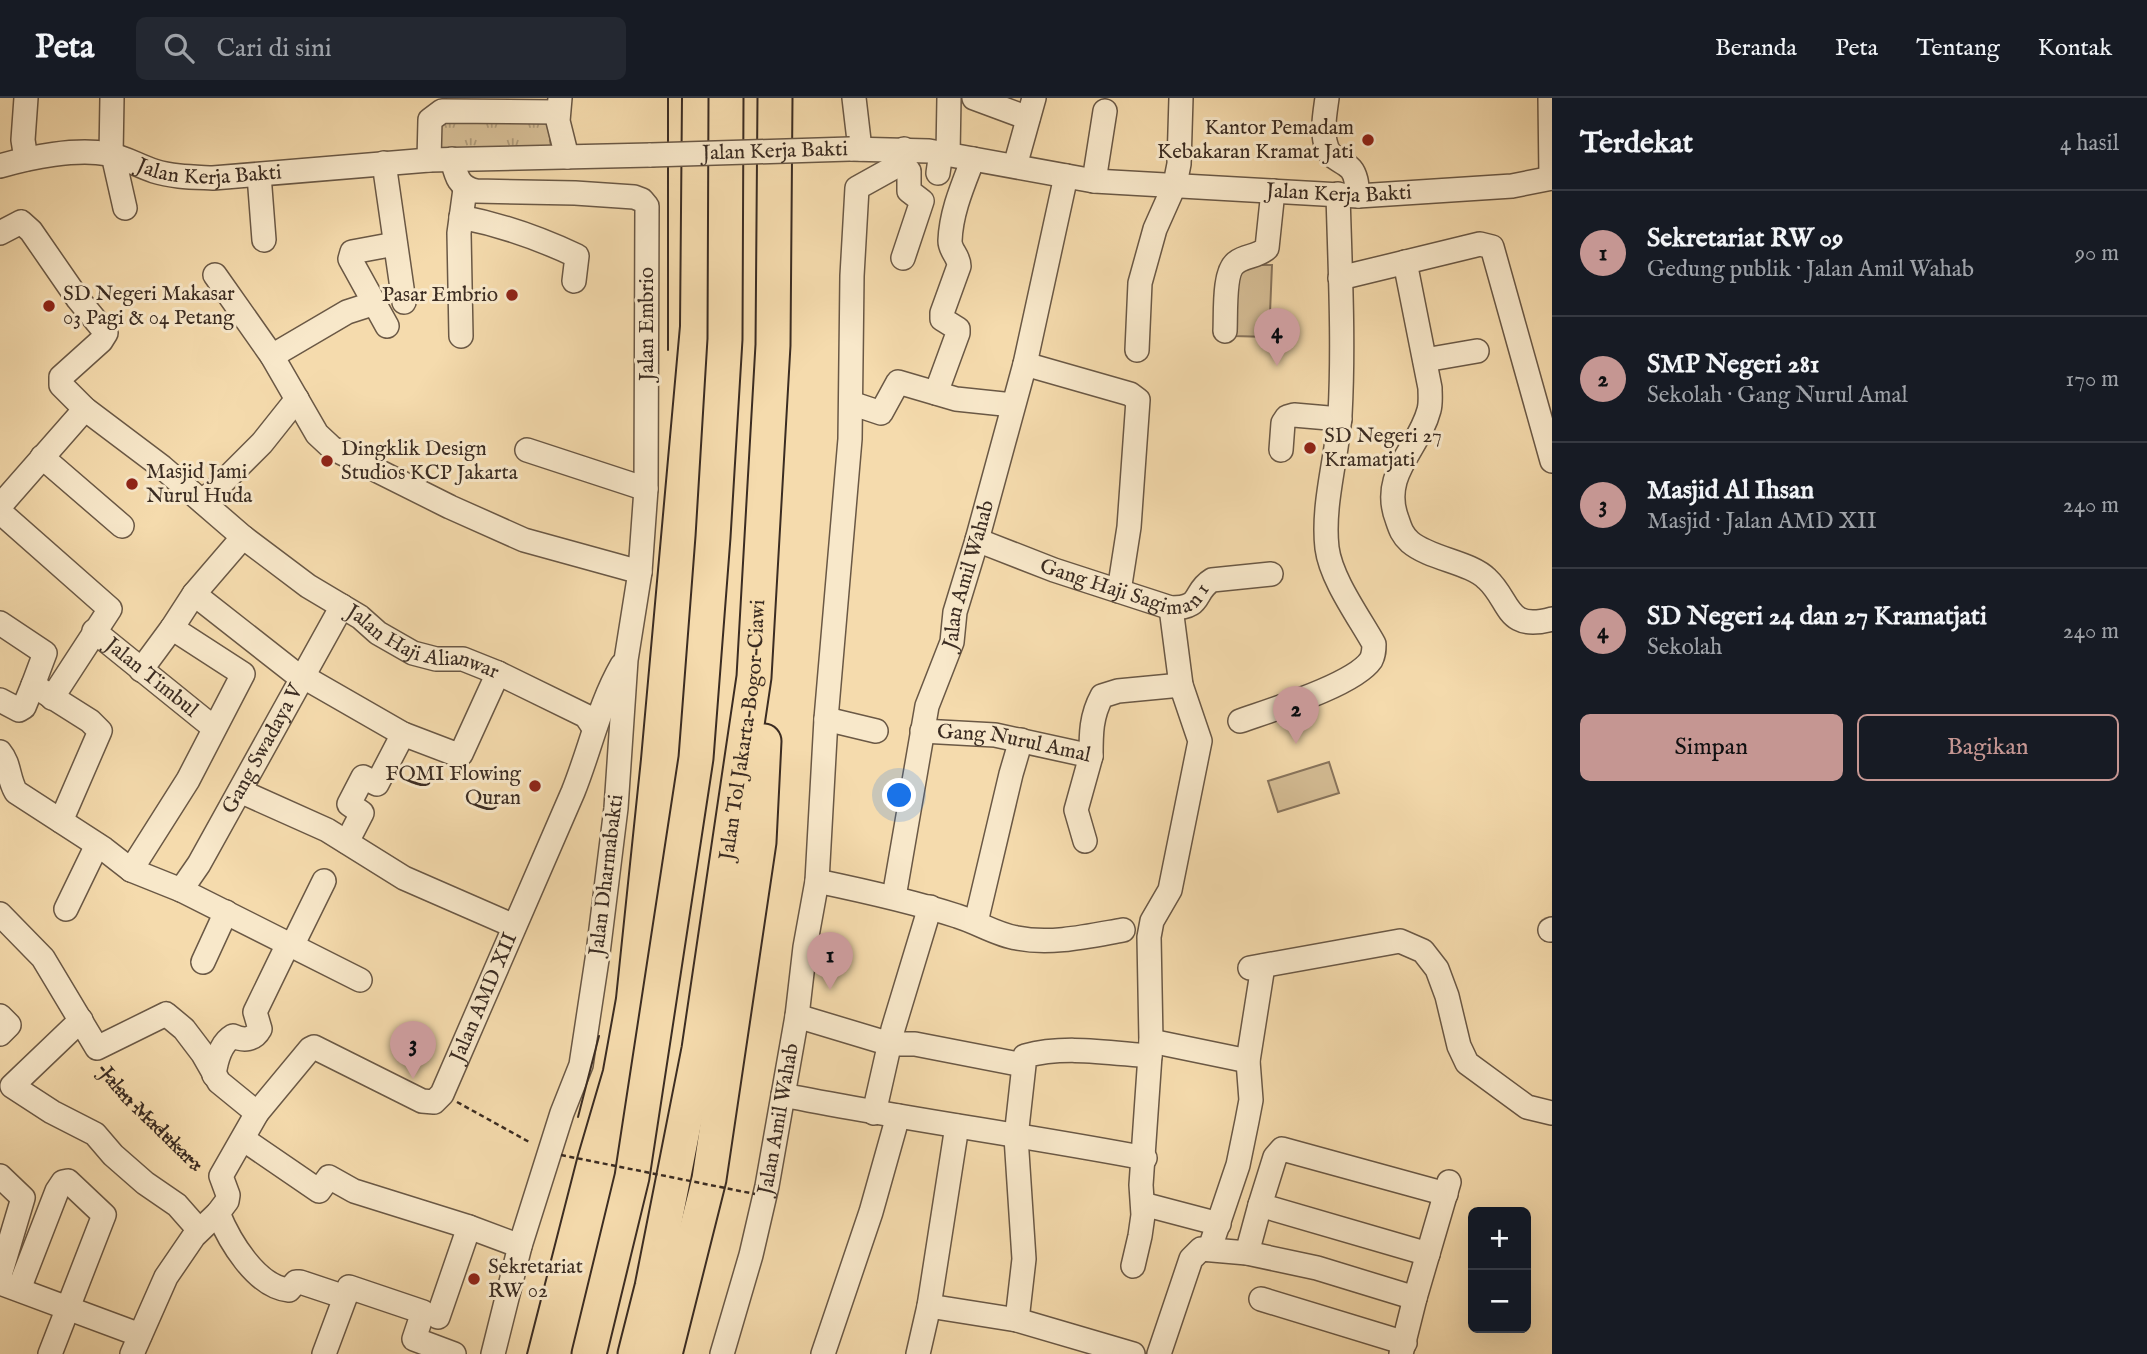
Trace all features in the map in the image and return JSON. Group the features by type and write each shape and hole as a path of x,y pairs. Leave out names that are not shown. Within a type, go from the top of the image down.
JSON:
{"highway":[{"name":"Jalan Tol Jakarta–Bogor–Ciawi","path":"589,1354 636,1153 696,758 713,537 724,339 726,98"},
{"name":"Jalan Tol Jakarta–Bogor–Ciawi","path":"635,1354 655,1274 699,1049 754,677 773,345 775,98"},
{"path":"665,1354 709,1179 759,842 765,720 754,677"}],"street":[{"path":"26,98 23,140 26,159"},
{"path":"112,98 112,155 124,208"},
{"path":"854,98 855,149"},
{"path":"933,218 949,98"},
{"path":"974,98 1031,108 1015,166"},
{"path":"1137,349 1140,283 1155,229 1175,184 1179,164 1181,98"},
{"path":"1240,721 1336,685 1369,663 1374,654 1374,644 1332,567 1327,547 1330,492 1340,419 1340,278 1348,195 1354,174 1350,168 1334,158 1327,148 1324,127 1327,98"},
{"path":"1550,98 1552,178"},
{"path":"461,336 461,217 466,189 440,159 430,109 559,105 567,157"},
{"path":"1094,181 1105,111"},
{"name":"Jalan Kerja Bakti","path":"0,166 26,159 93,152 112,155 156,172 183,177 259,175 440,159 855,149 903,156 941,167 973,159 1094,181 1348,195 1512,186 1552,178"},
{"path":"903,156 909,171 909,191 922,201 903,258"},
{"name":"Jalan Amil Wahab","path":"722,1354 767,1186 797,1017 805,947 817,881 850,439 852,276 857,188 903,156"},
{"path":"936,393 958,333 958,329 942,319 942,313 959,266 959,259 950,243 957,203 973,159"},
{"path":"384,163 404,302"},
{"path":"259,175 264,240"},
{"name":"Jalan Amil Wahab","path":"894,897 927,706 953,642 955,612 1025,364 1066,176"},
{"name":"Jalan Embrio","path":"466,189 635,197 648,206 646,489 640,572 626,660"},
{"path":"1225,331 1231,266 1262,253 1267,248 1273,191"},
{"path":"461,217 503,226 577,256 573,281"},
{"name":"Jalan Haji Alianwar","path":"0,233 21,222 31,231 78,299 106,333 101,341 61,377 61,385 85,409 162,467 250,542 308,586 360,617 378,633 412,653 436,659 463,659 498,673 586,716 594,728"},
{"path":"387,326 350,259 352,252 395,244"},
{"path":"1340,278 1480,244 1492,247 1552,461"},
{"path":"1405,262 1430,388 1430,408 1420,434 1393,484 1391,505 1402,534 1412,544 1482,573 1492,583 1511,615 1532,621 1552,619"},
{"path":"215,275 272,356 317,434 332,447 450,507 524,540 640,572"},
{"path":"272,356 347,312 376,303"},
{"path":"1425,360 1477,351"},
{"path":"1025,364 1130,394 1138,400 1129,527 1119,591"},
{"path":"851,403 881,413 898,382 956,399 1013,405"},
{"path":"203,502 262,443 297,399"},
{"path":"0,506 85,409"},
{"path":"1281,450 1283,423 1287,417 1294,415 1340,419"},
{"path":"527,450 646,489"},
{"path":"42,457 122,526"},
{"name":"Jalan Timbul","path":"0,512 108,606 109,611 94,631 214,728"},
{"name":"Gang Haji Sagiman 1","path":"977,540 1171,608 1187,608 1196,600 1205,584 1212,580 1271,575"},
{"path":"141,670 194,594 250,542"},
{"path":"194,594 301,678 403,734 460,755 498,673"},
{"name":"Gang Swadaya V","path":"181,890 199,864 342,606"},
{"path":"1133,1266 1140,1236 1143,1204 1150,1048 1149,937 1152,921 1170,890 1200,741 1181,685 1171,608"},
{"path":"0,623 45,653 23,707 19,710 0,700"},
{"name":"Jalan Timbul","path":"131,870 188,780 243,674 172,628"},
{"path":"52,698 94,631"},
{"name":"Jalan AMD XII","path":"442,1094 573,793 607,696 626,660"},
{"name":"Jalan Dharmabakti","path":"493,1354 520,1245 555,1154 580,1065 610,859 626,660"},
{"path":"33,685 90,721 100,731 61,821"},
{"name":"Gang Nurul Amal","path":"922,731 995,735 1091,756 1091,726 1102,696 1118,691 1181,685"},
{"path":"827,719 876,732"},
{"path":"346,842 362,813 349,804 363,777 377,784 403,734"},
{"path":"976,922 1021,740"},
{"path":"0,752 7,763 11,785 16,792 131,870 181,890 360,980"},
{"path":"1085,841 1076,810 1091,756"},
{"path":"240,791 327,830 404,878 514,926"},
{"path":"66,909 97,845"},
{"path":"215,1074 215,1065 228,1038 233,1036 248,1039 257,1035 260,1029 255,1012 324,881"},
{"path":"817,881 930,907 1014,938 1069,939 1123,930"},
{"path":"874,1113 890,1044 930,907"},
{"path":"203,962 226,912"},
{"name":"Jalan Madukara","path":"0,914 43,958 97,1048"},
{"path":"1210,1248 1238,1165 1251,1100 1248,1061 1256,967 1400,941 1423,951 1437,969 1466,1063 1527,1107 1552,1113"},
{"path":"97,1048 166,1014 184,1029 219,1082 257,1113"},
{"path":"0,1016 9,1025 0,1034"},
{"path":"797,1017 890,1044 915,1044 1023,1065"},
{"path":"81,1020 6,1080 52,1112 95,1134 113,1155 145,1183 177,1205 199,1230"},
{"path":"221,1176 257,1113 314,1047 422,1101 434,1102 442,1094"},
{"path":"1017,1320 1024,1259 1016,1137 1025,1056 1038,1052 1150,1048 1248,1061"},
{"path":"783,1095 1144,1158"},
{"path":"823,1354 871,1212 898,1116"},
{"path":"918,1354 929,1306 957,1126"},
{"path":"243,1139 319,1191 329,1177 354,1191 520,1245"},
{"path":"1247,1253 1275,1157 1282,1149 1448,1187 1403,1349 1261,1299"},
{"path":"0,1176 23,1198 5,1286"},
{"name":"Jalan Madukara","path":"218,1213 228,1195 221,1176"},
{"path":"5,1286 57,1191 63,1182 68,1181 104,1215 50,1354"},
{"path":"1143,1204 1219,1224"},
{"path":"1260,1205 1428,1254"},
{"path":"5,1286 67,1307 136,1344 166,1277 199,1230 218,1213 228,1237 242,1258 278,1287 289,1290 296,1282 300,1282 345,1297"},
{"path":"454,1354 411,1346 431,1314 462,1225"},
{"path":"1158,1354 1191,1258 1202,1249 1247,1253 1317,1268 1415,1298"},
{"path":"324,1354 349,1287 431,1314"},
{"path":"929,1306 1017,1320 1133,1354"}],"path":[{"name":"Jalan Madukara","path":"97,1048 96,1060 126,1097 195,1164 221,1176"},
{"path":"442,1094 555,1154 755,1195"}],"green space":[{"path":"438,120 548,122 551,146 441,151"},
{"path":"1235,265 1272,265 1269,337 1234,336"},
{"path":"1329,762 1339,793 1278,812 1268,781"}],"tram line":[{"path":"668,98 668,350"},
{"path":"527,1354 578,1155 603,1070 616,998 641,759 680,326 682,98"},
{"path":"578,1117 599,1036"}],"place":[{"name":"Kantor Pemadam Kebakaran Kramat Jati","path":"1368,140"},
{"name":"Pasar Embrio","path":"512,295"},
{"name":"SD Negeri Makasar 03 Pagi & 04 Petang","path":"49,306"},
{"name":"SD Negeri 24 dan 27 Kramatjati","path":"1277,366"},
{"name":"SD Negeri 27 Kramatjati","path":"1310,448"},
{"name":"Dingklik Design Studios KCP Jakarta","path":"327,461"},
{"name":"Masjid Jami Nurul Huda","path":"132,484"},
{"name":"SMP Negeri 281","path":"1296,744"},
{"name":"FQMI Flowing Quran","path":"535,786"},
{"name":"Sekretariat RW 09","path":"830,990"},
{"name":"Masjid Al Ihsan","path":"413,1079"},
{"name":"Sekretariat RW 02","path":"474,1279"}]}
